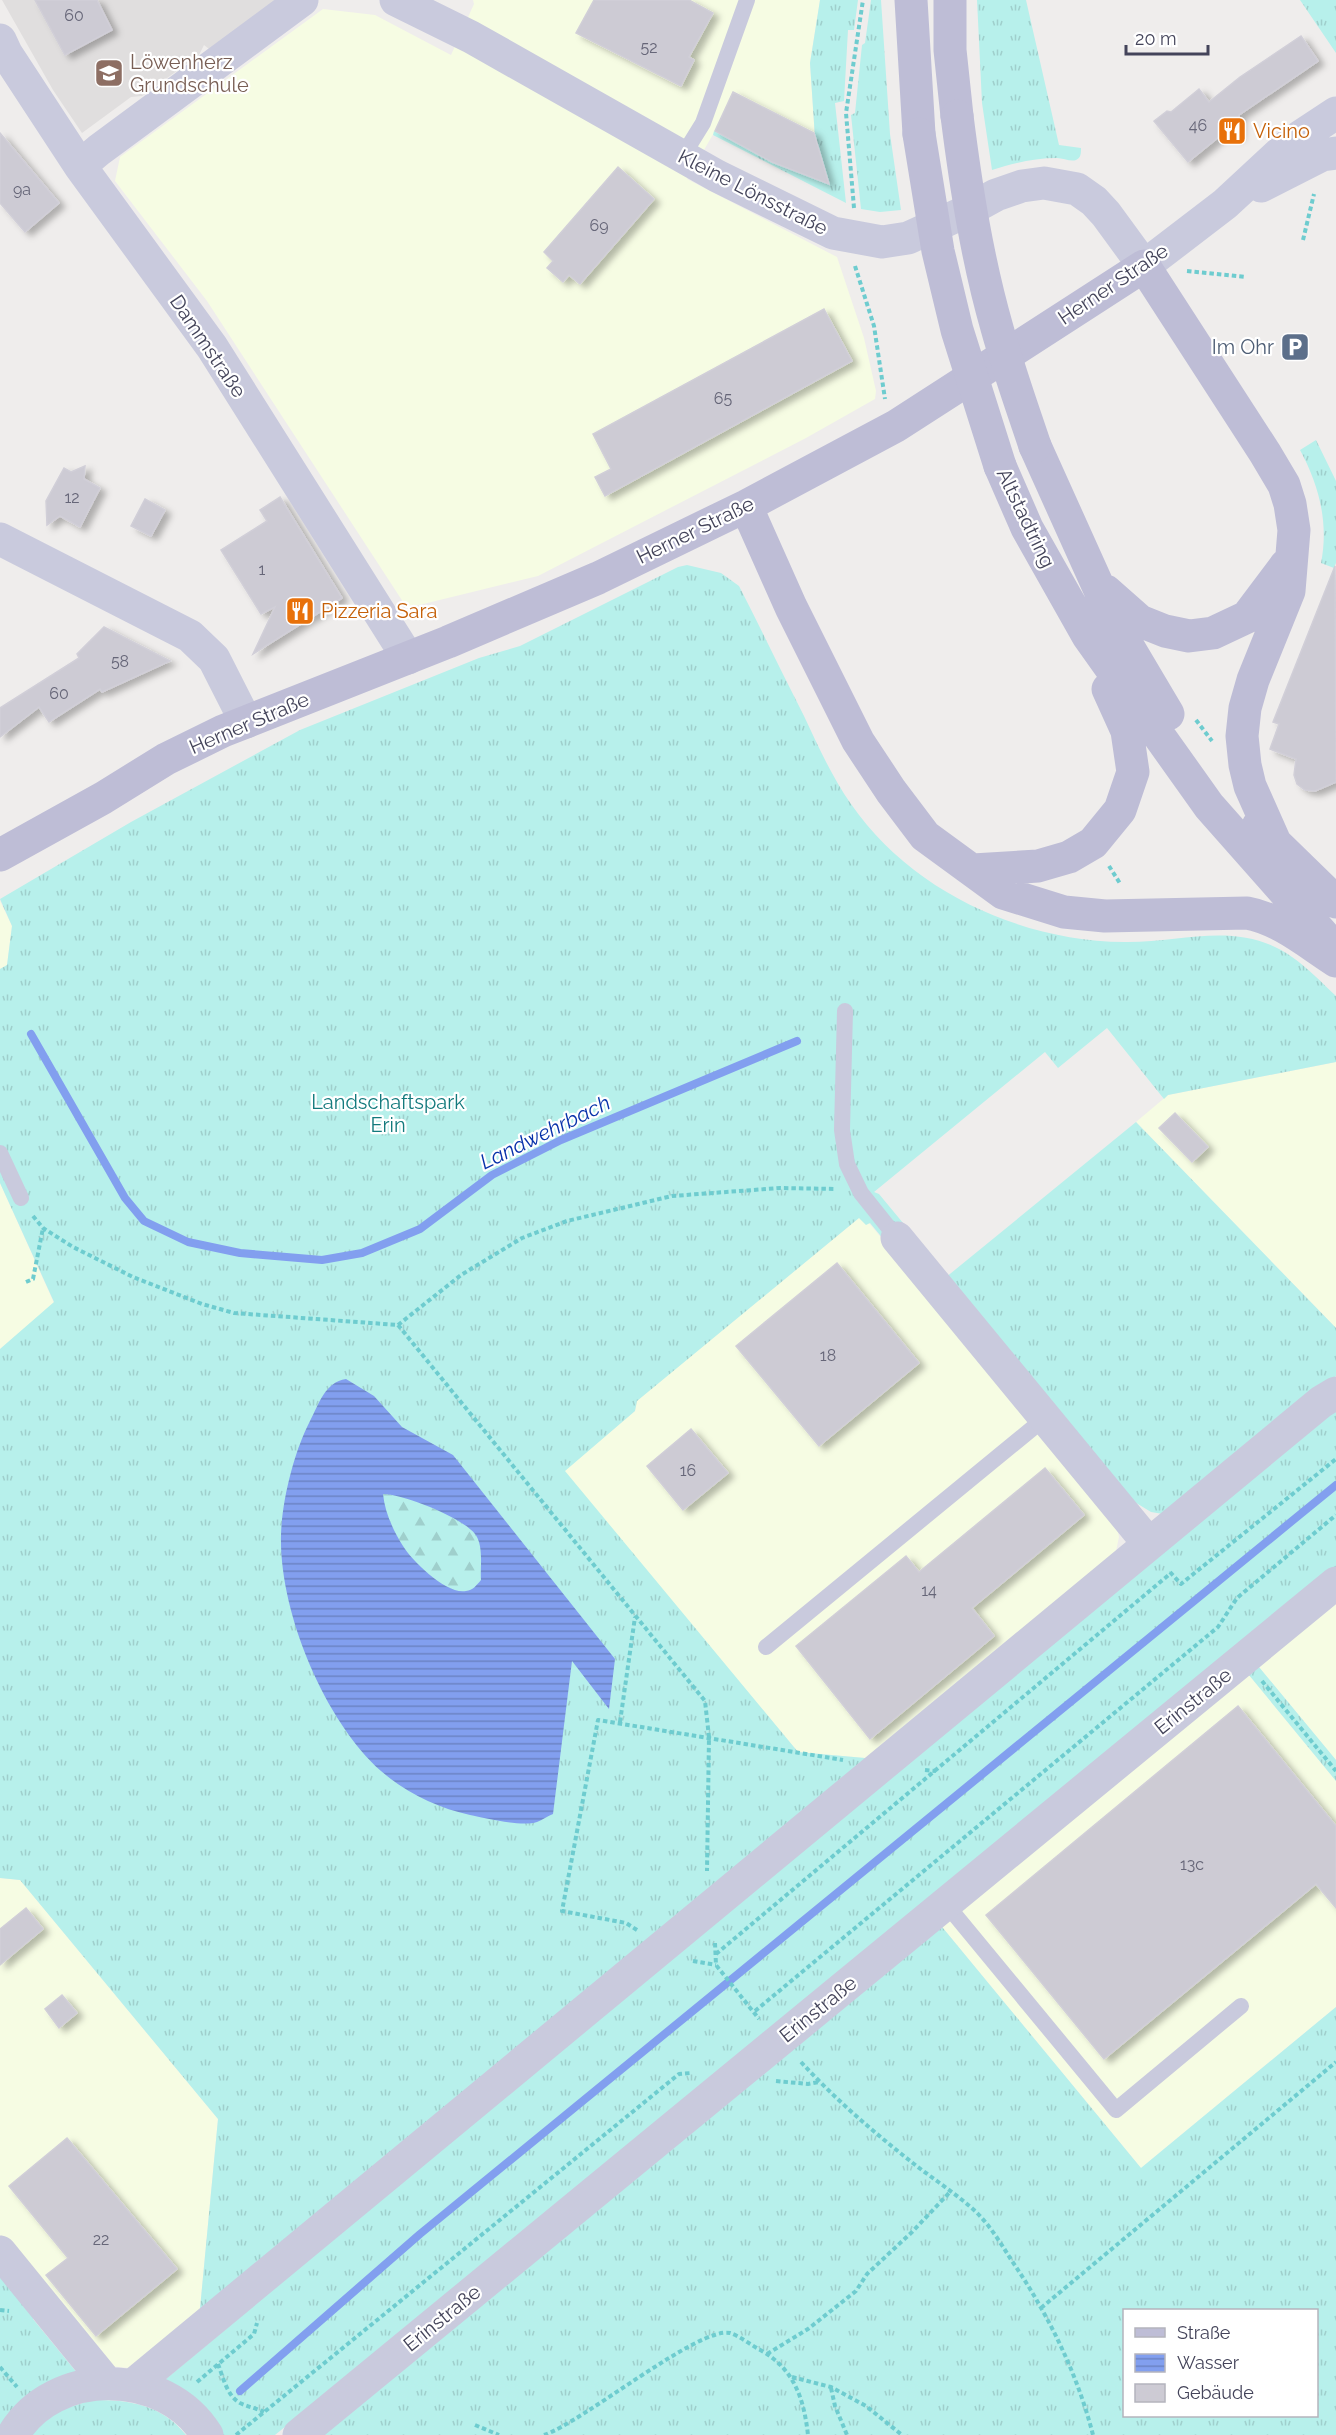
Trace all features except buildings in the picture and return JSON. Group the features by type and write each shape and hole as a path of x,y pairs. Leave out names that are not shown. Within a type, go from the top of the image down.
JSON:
{"main road":[{"name":"Altstadtring","path":"911,0 919,134 938,251 957,330 1000,466 1028,528 1088,636 1209,806 1336,950"},
{"name":"Altstadtring","path":"950,0 950,50 957,116 965,185 978,254 996,327 1035,446 1117,628 1159,701 1241,811 1274,840 1336,902"},
{"name":"Herner Straße","path":"0,855 103,798 166,759 246,722 408,658 598,578 746,506 896,426 1144,266"},
{"path":"1144,266 1284,486 1294,530 1289,591 1252,680 1245,708 1242,736 1250,786 1274,840"},
{"path":"746,506 791,607 858,741 891,792 925,836 1003,893 1064,912 1104,916 1247,913 1261,915 1281,925 1336,961"},
{"path":"1097,584 1140,621 1181,634 1201,635 1231,626 1248,617 1262,600 1272,581 1292,559"},
{"path":"973,870 1038,866 1069,857 1093,843 1120,810 1133,772 1127,731 1103,679 1088,636"}],"street":[{"path":"80,166 302,0"},
{"name":"Kleine Lönsstraße","path":"415,4 682,157 833,233 882,242 908,238 966,212 996,195 1022,186 1044,183 1077,189 1094,201 1144,266"},
{"name":"Dammstraße","path":"2,50 80,166 212,347 408,658"},
{"name":"Herner Straße","path":"1144,266 1225,204 1292,142 1336,113"},
{"path":"1225,204 1329,154"},
{"path":"0,538 190,636 214,659 246,722"},
{"path":"897,1238 1149,1544"},
{"path":"120,2384 659,1950 1321,1402 1336,1394"},
{"name":"Erinstraße","path":"299,2435 770,2029 946,1904 1336,1583"},
{"path":"0,2252 120,2384"},
{"path":"13,2435 35,2410 56,2395 81,2386 120,2384 154,2391 174,2402 191,2415 207,2435"}],"lane":[{"path":"682,157 703,123 747,0"},
{"path":"845,1011 842,1130 847,1164 861,1193 897,1238"},
{"path":"0,1153 21,1198"},
{"path":"765,1647 1044,1418"},
{"path":"946,1904 1116,2110 1241,2006"}],"path":[{"path":"853,197 846,113 863,0"},
{"path":"1303,240 1329,154"},
{"path":"855,265 874,326 882,391"},
{"path":"1144,266 1246,277"},
{"path":"1093,843 1142,915"},
{"path":"21,1198 43,1228 73,1247 133,1277 202,1304 234,1313 398,1325 461,1275 522,1238 567,1221 672,1196 780,1188 826,1188 861,1193"},
{"path":"26,1282 33,1279 43,1228"},
{"path":"398,1325 705,1701 710,1737 707,1875 714,1904"},
{"path":"716,1954 1171,1573 1181,1584 1336,1459"},
{"path":"754,2011 1218,1627 1237,1598 1336,1515"},
{"path":"620,1722 635,1616"},
{"path":"1218,1627 1336,1771"},
{"path":"659,1950 650,1940 627,1923 562,1911 598,1720 880,1766 936,1771"},
{"path":"721,1970 744,1998"},
{"path":"770,2029 819,2082 908,2159 975,2211 996,2236 1041,2308 1062,2349 1086,2405 1094,2435"},
{"path":"1041,2308 1336,2062"},
{"path":"236,2435 679,2074 693,2073"},
{"path":"767,2354 808,2329 856,2291 867,2274 950,2192"},
{"path":"544,2435 559,2430 642,2374 711,2335 729,2333 767,2354 791,2377 805,2406 808,2435"},
{"path":"218,2364 232,2395 240,2403 254,2406 264,2412"},
{"path":"791,2377 831,2387 866,2406 902,2435"},
{"path":"831,2387 835,2406 848,2435"},
{"path":"475,2425 499,2435"}],"shaded area":[{"name":"Löwenherz Grundschule","path":"2,0 286,0 214,53 204,45 199,55 142,96 131,97 82,133 53,90"},
{"path":"473,0 820,0 810,63 815,138 829,183 772,162 715,131 687,179 837,257 864,338 876,391 875,399 806,438 538,576 407,608 207,301 115,181 120,157 323,9 375,15 451,55 474,4"},
{"path":"0,901 12,926 7,966 0,969"},
{"path":"1336,1062 1336,1328 1136,1122 1168,1095"},
{"path":"0,1183 54,1303 0,1349"},
{"path":"860,1217 869,1223 1108,1512 1119,1537 1115,1556 876,1759 798,1752 564,1471 635,1411 636,1401"},
{"path":"1336,1594 1336,1760 1254,1661"},
{"path":"1244,1669 1336,1781 1336,2007 1141,2168 938,1922"},
{"path":"0,1878 20,1880 218,2119 199,2319 129,2368 109,2366 0,2241"}],"green space":[{"path":"820,0 858,0 854,30 848,30 844,101 835,103 846,203 713,135 714,131 772,162 815,138 810,63"},
{"path":"871,0 881,0 890,134 901,210 880,212 861,209 851,115 855,113 862,45 865,43"},
{"path":"977,0 1026,0 1059,145 1081,148 1078,159 1072,161 1057,158 1040,159 992,170 982,103"},
{"path":"1300,0 1336,0 1336,53"},
{"path":"1316,440 1336,481 1336,563 1334,568 1321,563 1324,533 1321,505 1307,463 1300,450"},
{"name":"Landschaftspark Erin","path":"687,565 721,573 739,586 838,783 851,804 876,835 904,862 936,886 971,905 1008,921 1046,932 1085,939 1124,942 1231,936 1272,945 1298,961 1336,996 1336,1062 1168,1095 1164,1099 1107,1028 1058,1068 1045,1052 874,1192 879,1194 908,1229 889,1246 870,1223 866,1225 859,1218 637,1401 635,1411 565,1471 798,1752 876,1759 199,2319 218,2119 20,1880 0,1878 0,1349 54,1302 0,1183 0,969 7,965 12,926 0,899 131,822 300,730 479,658 520,646 678,567"},
{"path":"1136,1122 1336,1328 1336,1376 1163,1514 1151,1512 1128,1498 945,1278"},
{"path":"1336,1402 1336,1572 275,2435 219,2435 161,2383"},
{"path":"383,1494 404,1498 432,1508 468,1528 478,1539 480,1545 481,1581 471,1590 458,1591 430,1576 407,1552 396,1534"},
{"path":"1254,1661 1336,1760 1336,1781 1244,1669"},
{"path":"938,1922 1141,2168 1336,2007 1336,2435 316,2435"},
{"path":"0,2267 33,2305 33,2319 78,2374 0,2430"},
{"path":"92,2400 132,2403 155,2410 166,2416 186,2435 29,2435 57,2411"}],"water":[{"path":"346,1379 374,1396 402,1427 453,1455 615,1659 609,1709 572,1661 553,1814 539,1821 513,1823 458,1812 423,1799 401,1786 381,1771 360,1749 324,1694 309,1662 288,1597 282,1565 282,1521 290,1476 304,1433 328,1389","holes":["383,1494 418,1502 446,1514 475,1534 481,1550 481,1580 471,1590 458,1591 449,1588 431,1576 414,1560 399,1540 388,1515"]}],"waterway":[{"name":"Landwehrbach","path":"31,1034 125,1198 144,1221 188,1242 240,1253 322,1260 362,1253 420,1229 492,1175 561,1140 797,1041"},
{"path":"240,2391 420,2234 1336,1485"}],"place":[{"name":"Löwenherz Grundschule","path":"109,73"},
{"name":"Vicino","path":"1232,131"},
{"name":"Im Ohr","path":"1295,347"},
{"name":"Pizzeria Sara","path":"300,611"}]}
